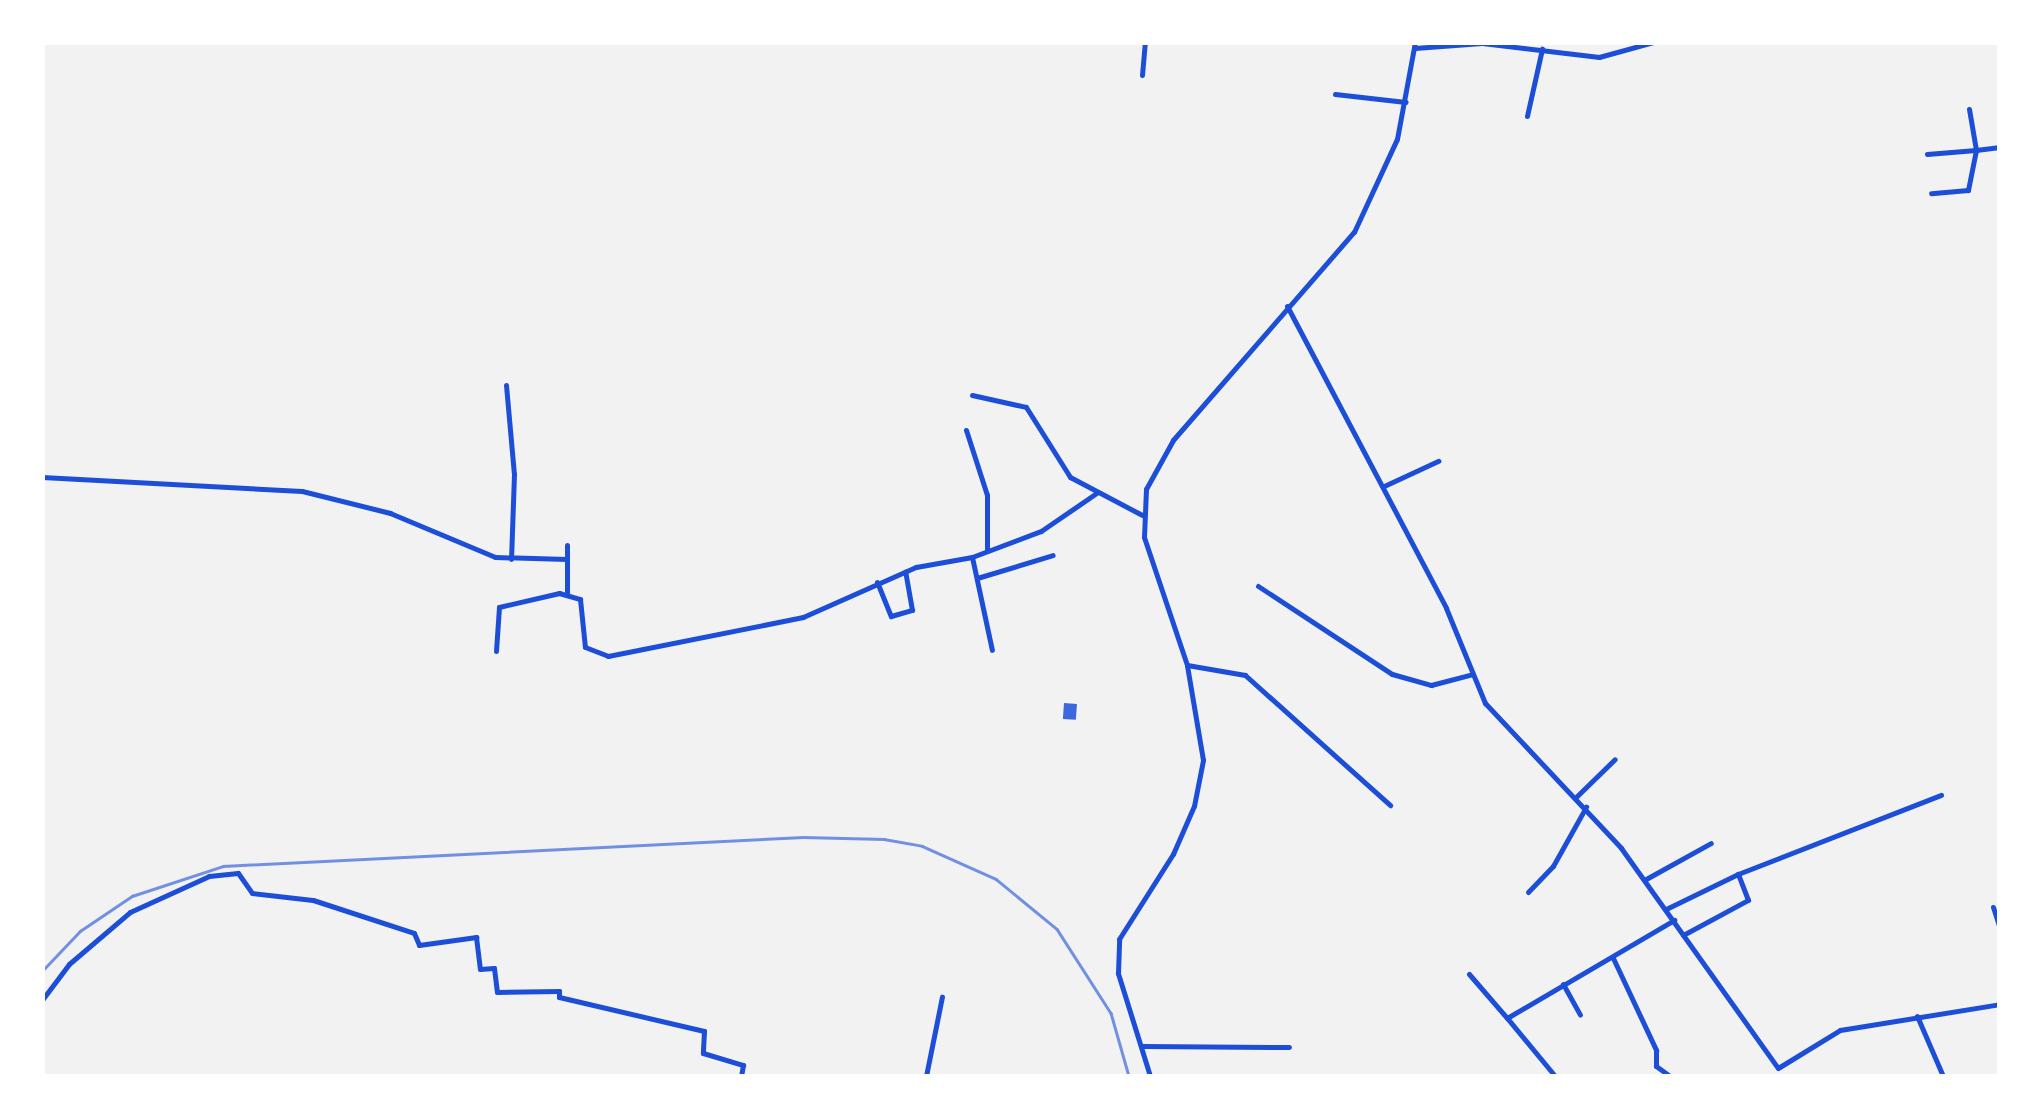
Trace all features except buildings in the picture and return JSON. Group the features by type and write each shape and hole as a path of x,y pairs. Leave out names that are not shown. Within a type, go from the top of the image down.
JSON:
{"street":[{"path":"1142,76 1145,42"},
{"path":"1150,1076 1118,973 1119,939 1172,854 1203,772 1187,665 1142,515 1150,478 1172,440 1354,232 1394,148 1415,45 1482,43 1617,56 1654,42"},
{"path":"1528,116 1542,50"},
{"path":"1335,94 1406,102"},
{"path":"1931,193 1968,190 1976,150 1969,109"},
{"path":"1927,154 2000,147"},
{"path":"1287,306 1384,486 1473,674 1509,734 1586,806 1646,879 1778,1068"},
{"path":"506,385 514,474 511,559"},
{"path":"972,395 1026,407 1066,473 1142,515"},
{"path":"966,430 987,494 987,551"},
{"path":"1384,486 1438,461"},
{"path":"42,477 193,489 234,485 332,496 511,559 567,559"},
{"path":"496,651 499,606 567,592 580,599 584,647 608,656 803,618 877,582 972,557 1041,531 1098,492"},
{"path":"566,545 567,592"},
{"path":"977,578 1053,554"},
{"path":"972,557 992,650"},
{"path":"877,582 891,616 912,610 905,572"},
{"path":"1258,586 1392,674 1430,685 1473,674"},
{"path":"1187,665 1240,672 1390,805"},
{"path":"1576,796 1615,759"},
{"path":"1666,909 1738,874 1941,795"},
{"path":"1528,892 1552,866 1586,806"},
{"path":"1646,879 1710,843"},
{"path":"42,1000 69,964 130,912 210,876 238,873 252,893 313,900 414,933 418,946 476,937 480,969 494,968 498,992 548,988 559,991 559,997 704,1032 703,1053 743,1064 741,1076"},
{"path":"1683,934 1748,900 1738,874"},
{"path":"1992,907 2000,929"},
{"path":"1507,1018 1674,920"},
{"path":"1613,958 1657,1052 1656,1066 1670,1076"},
{"path":"1469,974 1555,1076"},
{"path":"1563,984 1580,1015"},
{"path":"926,1076 942,997"},
{"path":"1770,1076 1840,1030 2000,1004"},
{"path":"1917,1016 1942,1076"},
{"path":"1143,1046 1289,1048"}],"railway":[{"path":"42,971 80,931 132,896 223,866 803,837 884,839 922,846 996,879 1057,929 1111,1013 1129,1076"}]}
